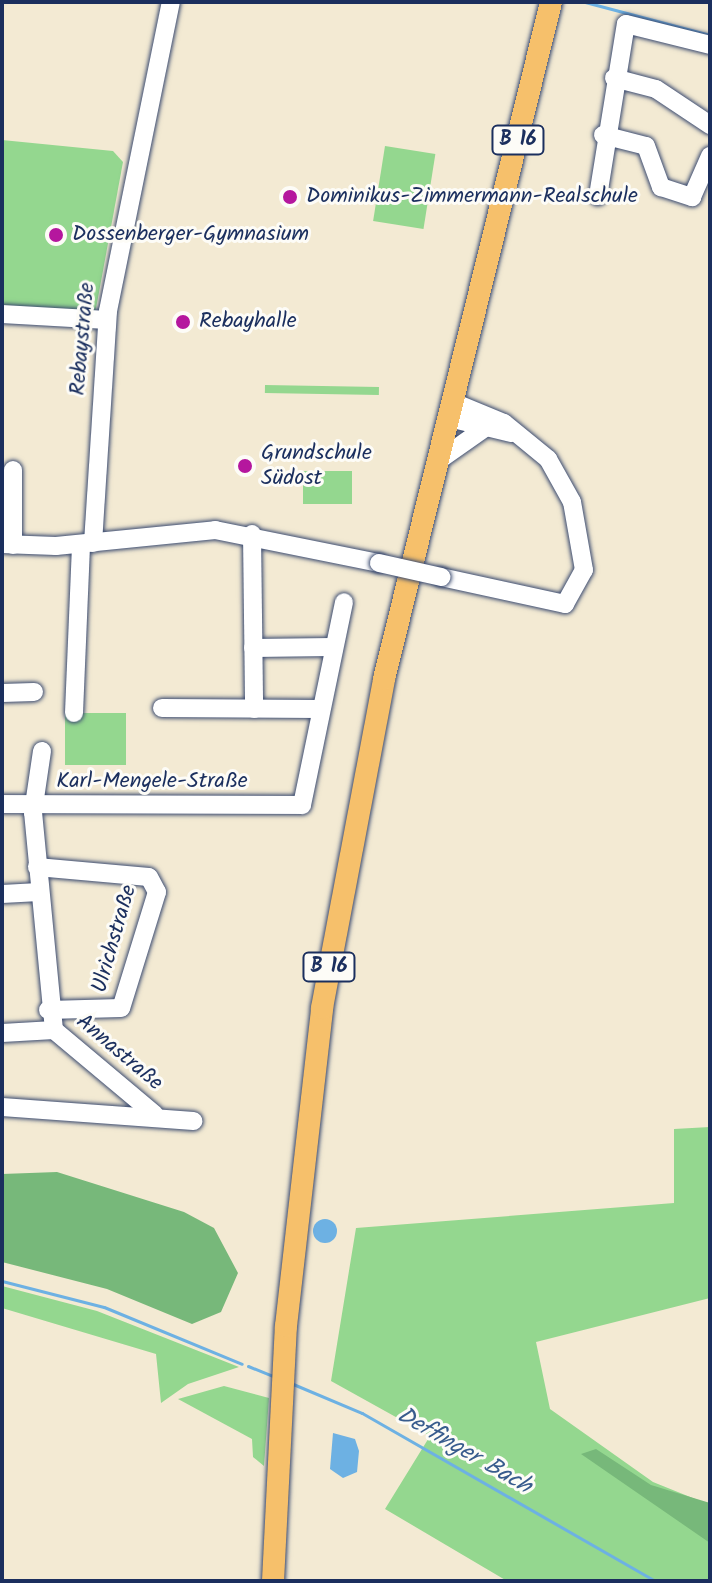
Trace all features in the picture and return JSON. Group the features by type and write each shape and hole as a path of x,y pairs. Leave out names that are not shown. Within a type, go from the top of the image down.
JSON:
{"main road":[{"name":"B 16","path":"273,1581 286,1326 322,1008 384,679 551,2"}],"street":[{"name":"Rebaystraße","path":"74,713 107,320 171,2"},
{"path":"598,196 603,135 626,24 710,45"},
{"path":"614,78 656,89 710,125"},
{"path":"603,135 646,146 661,187 692,197 710,156"},
{"path":"2,314 107,320"},
{"path":"451,410 485,428 518,434"},
{"path":"13,470 8,544 87,544 187,531 252,534 565,604 582,584 582,554 564,482 518,434 451,410"},
{"path":"438,461 485,428"},
{"path":"252,534 254,709"},
{"path":"545,600 571,581 582,554"},
{"path":"162,708 319,709 344,602"},
{"path":"253,648 332,647"},
{"path":"2,693 34,692"},
{"name":"Karl-Mengele-Straße","path":"2,804 302,805 319,709"},
{"name":"Annastraße","path":"42,751 34,805 48,1010 54,1030 154,1114 193,1121"},
{"name":"Ulrichstraße","path":"37,867 149,877 157,892 121,1008 48,1010"},
{"path":"2,894 39,892"},
{"path":"2,1033 54,1030"},
{"path":"2,1107 154,1114"}],"green space":[{"name":"Dossenberger-Gymnasium","path":"2,140 113,151 123,162 95,314 2,308"},
{"path":"385,146 435,154 423,229 373,221"},
{"path":"265,385 379,387 379,395 265,393"},
{"path":"303,471 352,471 352,504 303,504"},
{"path":"65,713 126,713 126,765 65,765"},
{"path":"710,1127 710,1298 536,1342 550,1409 653,1482 710,1505 710,1581 507,1581 385,1509 430,1436 331,1381 356,1228 674,1203 674,1129"},
{"path":"57,1172 184,1212 214,1228 238,1273 221,1312 192,1324 107,1289 2,1262 2,1174"},
{"path":"2,1286 97,1311 239,1367 188,1384 161,1403 156,1354 2,1308"},
{"path":"224,1386 269,1398 264,1466 253,1457 252,1439 178,1399"},
{"path":"596,1449 651,1485 710,1503 710,1543 581,1454"}],"water":[{"path":"325,1219 333,1223 337,1231 333,1239 325,1243 317,1239 313,1231 317,1223"},
{"path":"333,1433 355,1439 359,1451 357,1472 343,1478 330,1469"}],"waterway":[{"path":"585,2 710,35"},
{"name":"Deffinger Bach","path":"2,1281 104,1307 242,1364"},
{"name":"Deffinger Bach","path":"248,1366 275,1377"},
{"name":"Deffinger Bach","path":"293,1384 362,1413 655,1581"}],"place":[{"name":"Dominikus-Zimmermann-Realschule","path":"290,197"},
{"name":"Dossenberger-Gymnasium","path":"56,235"},
{"name":"Rebayhalle","path":"183,322"},
{"name":"Grundschule Südost","path":"245,466"}]}
